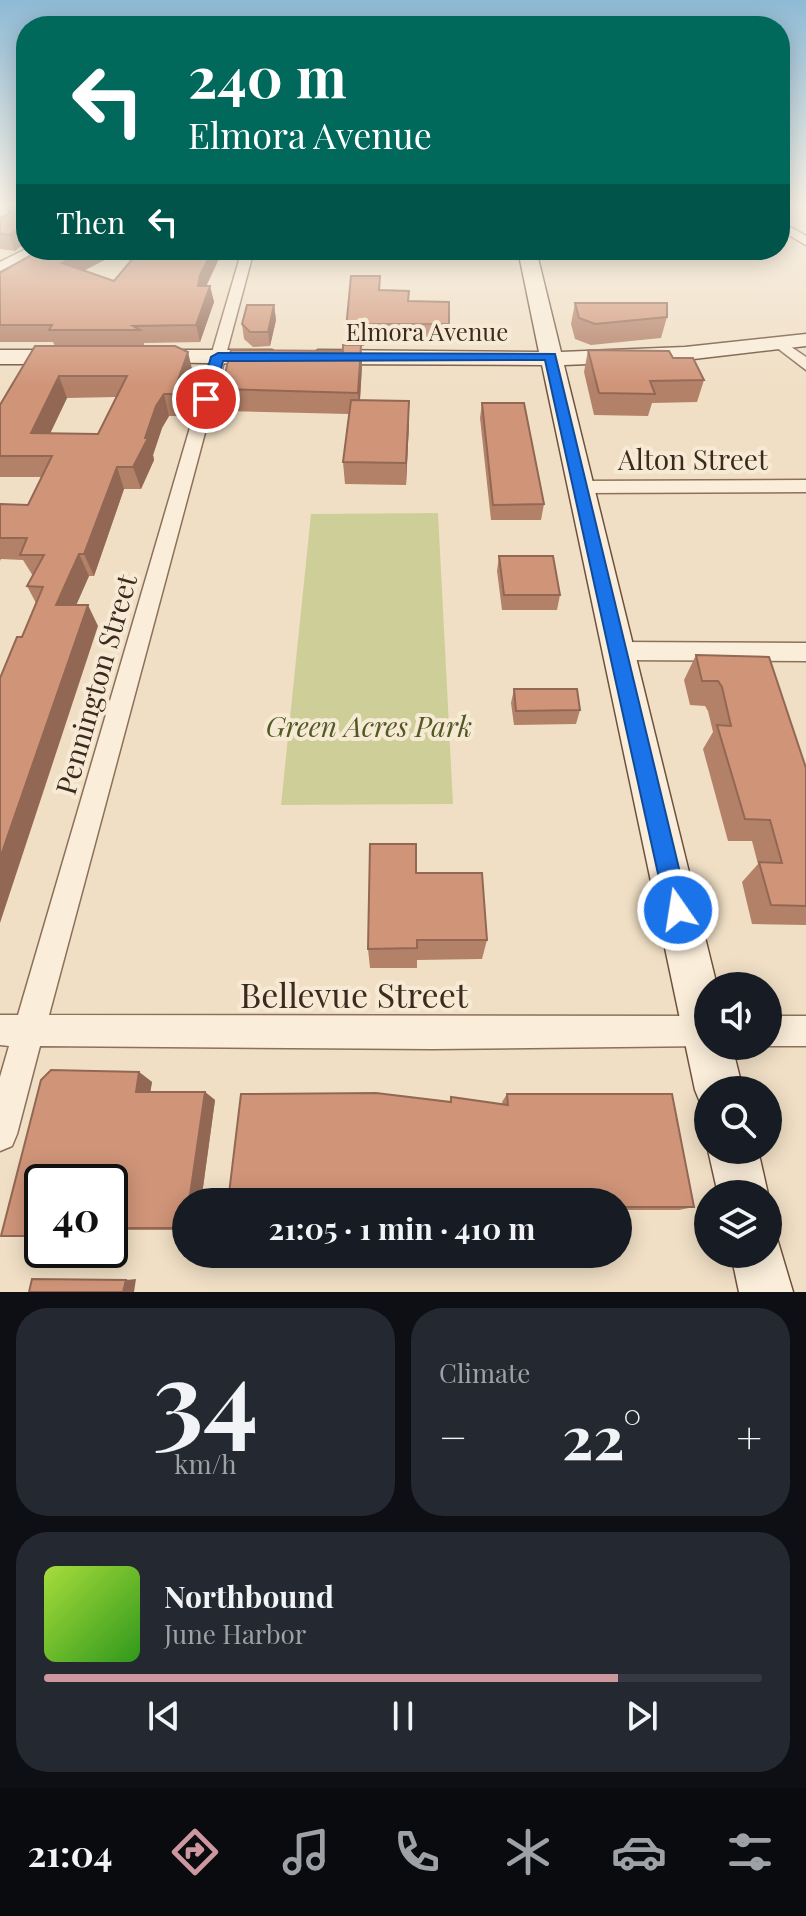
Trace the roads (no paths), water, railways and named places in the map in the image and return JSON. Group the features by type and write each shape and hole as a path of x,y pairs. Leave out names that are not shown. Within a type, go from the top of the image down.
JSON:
{"street":[{"name":"Pennington Street","path":"0,1134 15,1030 244,265"},
{"path":"530,265 694,981"},
{"name":"Elmora Avenue","path":"124,357 619,356 806,340"},
{"path":"781,344 806,365"},
{"path":"0,357 93,357"},
{"name":"Alton Street","path":"580,487 806,486"},
{"path":"618,651 806,652"},
{"name":"Bellevue Street","path":"15,1030 694,1038"},
{"path":"782,1031 806,1031"},
{"path":"760,1268 766,1292"}],"park label":[{"name":"Green Acres Park","path":"369,725"}]}
